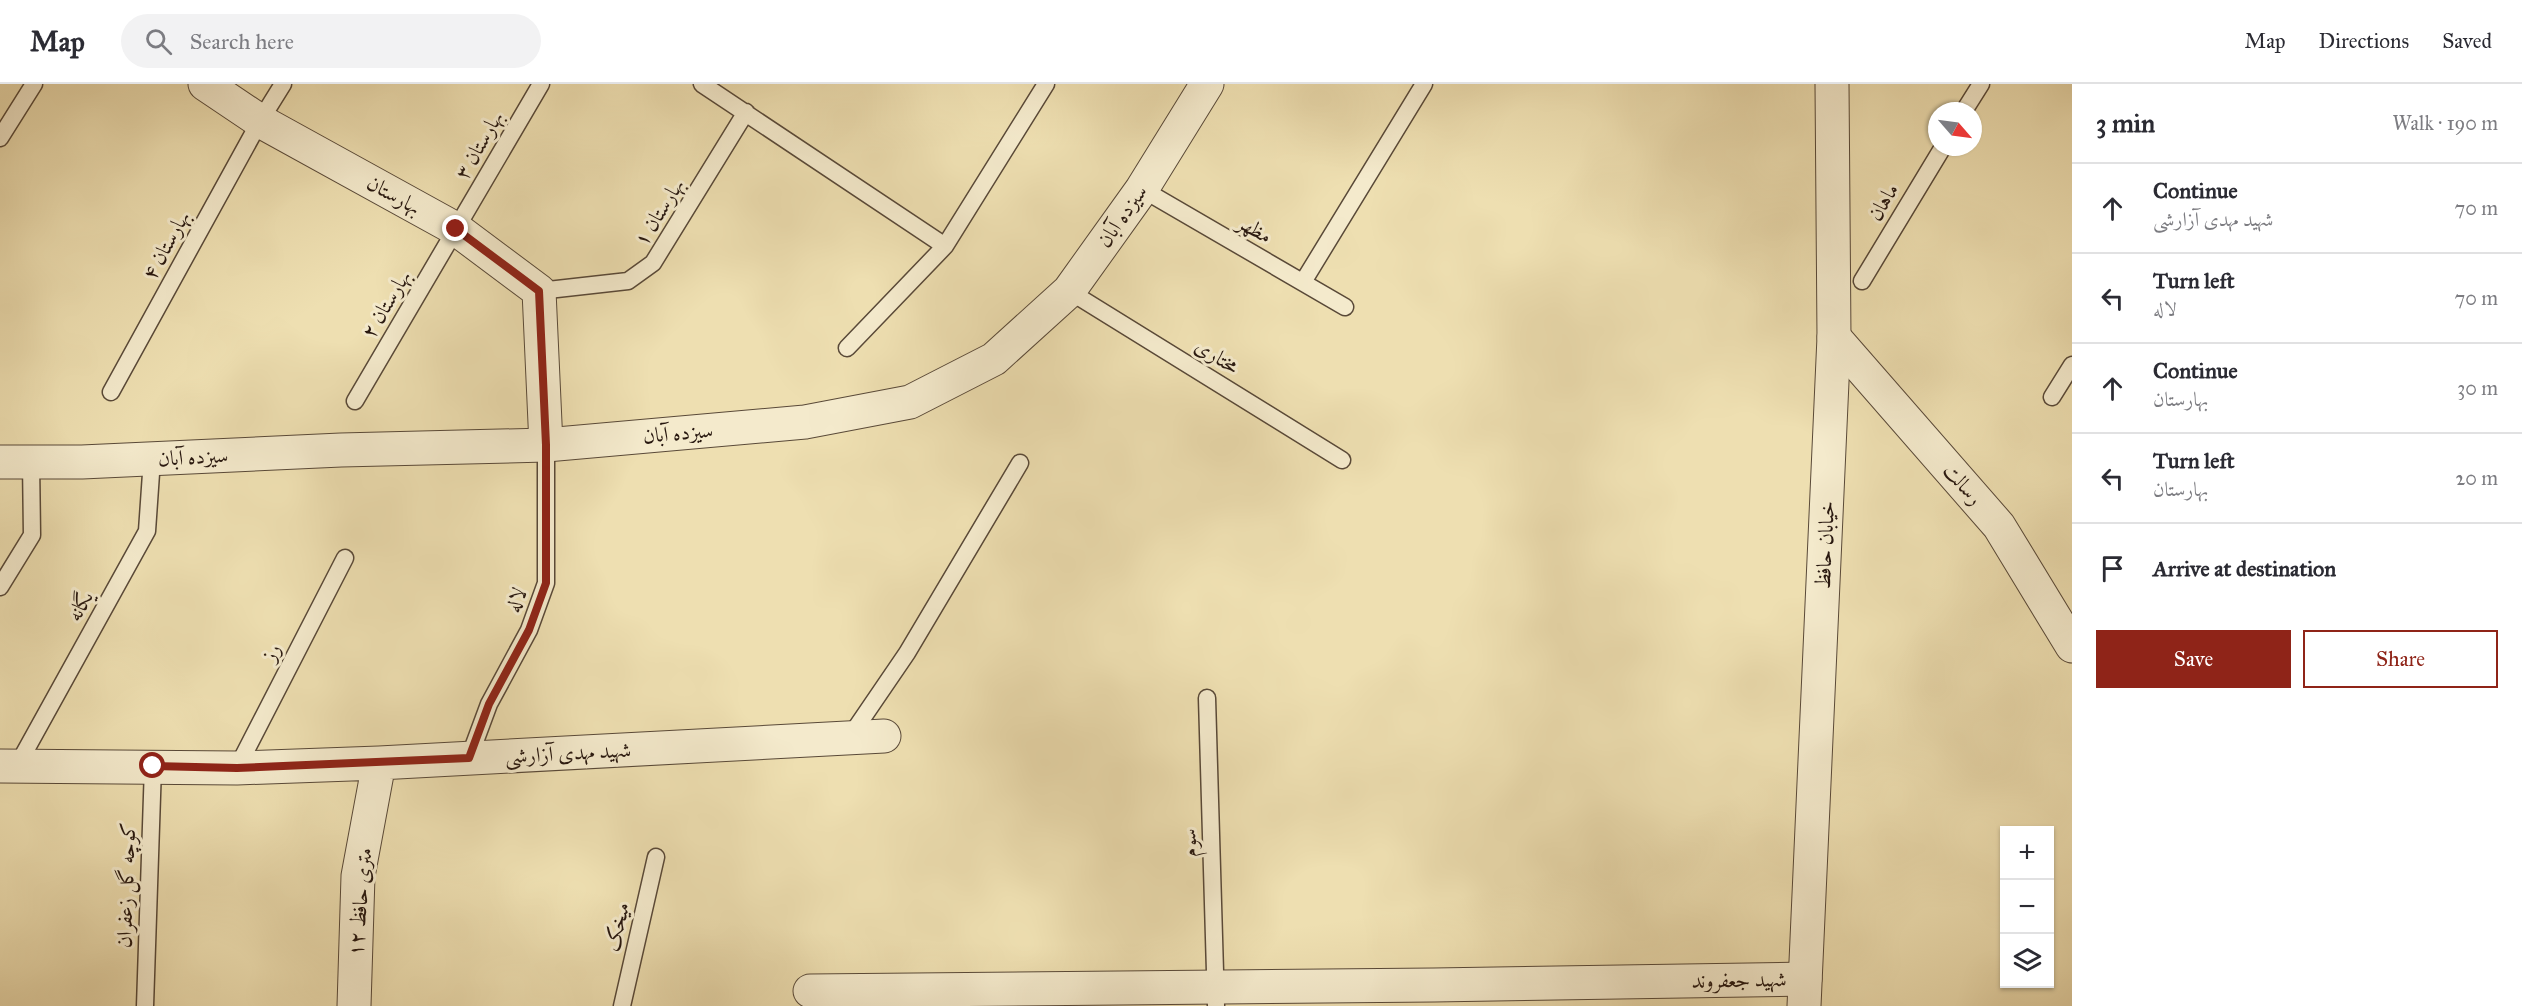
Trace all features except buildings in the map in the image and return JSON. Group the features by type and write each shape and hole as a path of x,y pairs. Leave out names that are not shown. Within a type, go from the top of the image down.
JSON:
{"street":[{"name":"بهارستان","path":"205,84 260,121 456,229 539,291"},
{"name":"سیزده آبان","path":"15,462 546,445 805,422 910,402 994,359 1069,291 1142,189 1207,84"},
{"name":"خیابان حافظ","path":"1805,992 1834,337 1832,84"},
{"path":"539,291 546,445"},
{"name":"رسالت","path":"1834,337 1999,526 2072,646"},
{"name":"شهید مهدی آزارشی","path":"8,766 237,768 379,763 884,736"},
{"name":"۱۲ متری حافظ","path":"354,1006 358,876 379,763"},
{"name":"شهید جعفروند","path":"810,991 1066,997 1805,992"}],"lane":[{"path":"0,138 34,84"},
{"name":"بهارستان ۴","path":"111,392 260,121 283,84"},
{"name":"بهارستان ۳","path":"456,229 541,84"},
{"path":"702,84 945,246"},
{"path":"847,348 945,246 1046,84"},
{"path":"1303,282 1424,84"},
{"path":"1970,102 1981,84"},
{"name":"بهارستان ۱","path":"539,291 628,281 653,263 746,112"},
{"name":"ماهان","path":"1862,281 1938,156"},
{"name":"مظهر","path":"1142,189 1345,307"},
{"name":"بهارستان ۲","path":"355,401 456,229"},
{"name":"مختاری","path":"1069,291 1342,460"},
{"path":"2052,397 2072,365"},
{"name":"لاله","path":"469,758 489,704 529,630 546,583 546,445"},
{"name":"یگانه","path":"8,766 147,531 152,459"},
{"path":"0,587 32,535 15,462"},
{"path":"848,739 907,654 1020,463"},
{"name":"رز","path":"237,768 345,558"},
{"name":"سوم","path":"1207,698 1216,997"},
{"name":"کوچه گل زعفران","path":"145,1006 153,766"},
{"name":"میخک","path":"622,1006 656,857"}],"route":[{"path":"153,766 237,768 469,758 489,704 529,630 546,583 546,445 539,291 456,229"}]}
